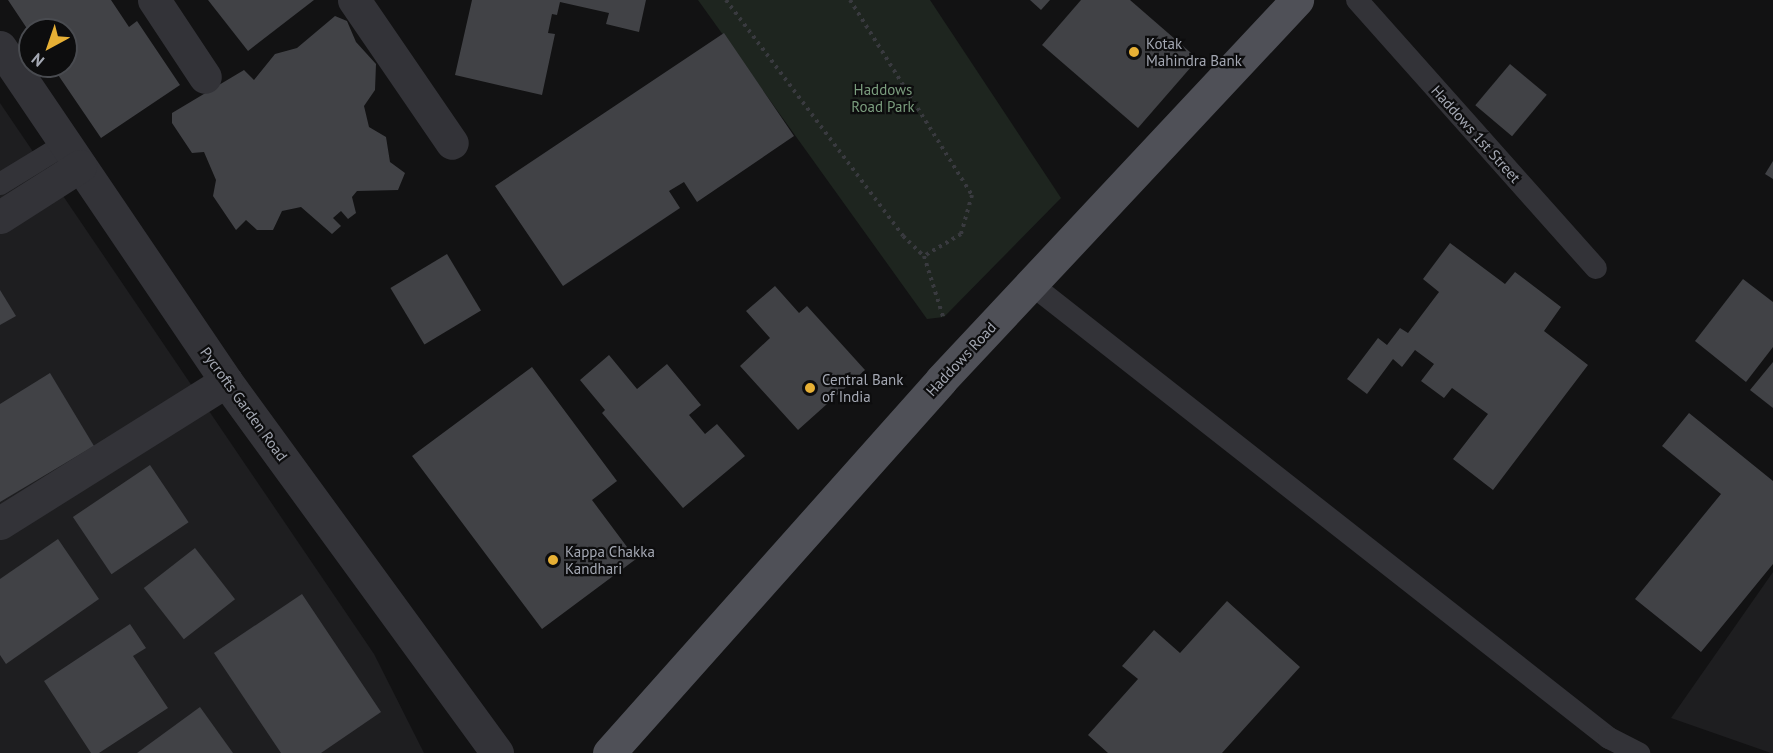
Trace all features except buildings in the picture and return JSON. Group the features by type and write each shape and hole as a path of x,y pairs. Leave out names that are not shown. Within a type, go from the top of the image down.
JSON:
{"main road":[{"name":"Haddows Road","path":"609,753 941,380 1298,0"}],"street":[{"path":"154,0 205,77"},
{"path":"354,0 452,143"},
{"name":"Pycrofts Garden Road","path":"0,47 226,381 497,753"},
{"path":"0,217 72,155"},
{"path":"0,523 226,381"}],"lane":[{"name":"Haddows 1st Street","path":"1357,0 1596,268"},
{"path":"1,182 72,155"},
{"path":"1031,284 1609,738 1640,753"}],"path":[{"path":"726,0 903,236 924,256 944,317 941,380"},
{"path":"850,0 972,195 961,234 924,256"}],"shaded area":[{"path":"0,103 374,654 424,753 0,753"},
{"path":"1773,572 1773,753 1771,753 1671,718"}],"green space":[{"name":"Haddows Road Park","path":"698,0 930,0 1061,198 944,317 927,319"}],"place":[{"name":"Kotak Mahindra Bank","path":"1134,52"},
{"name":"Central Bank of India","path":"810,388"},
{"name":"Kappa Chakka Kandhari","path":"553,560"}]}
